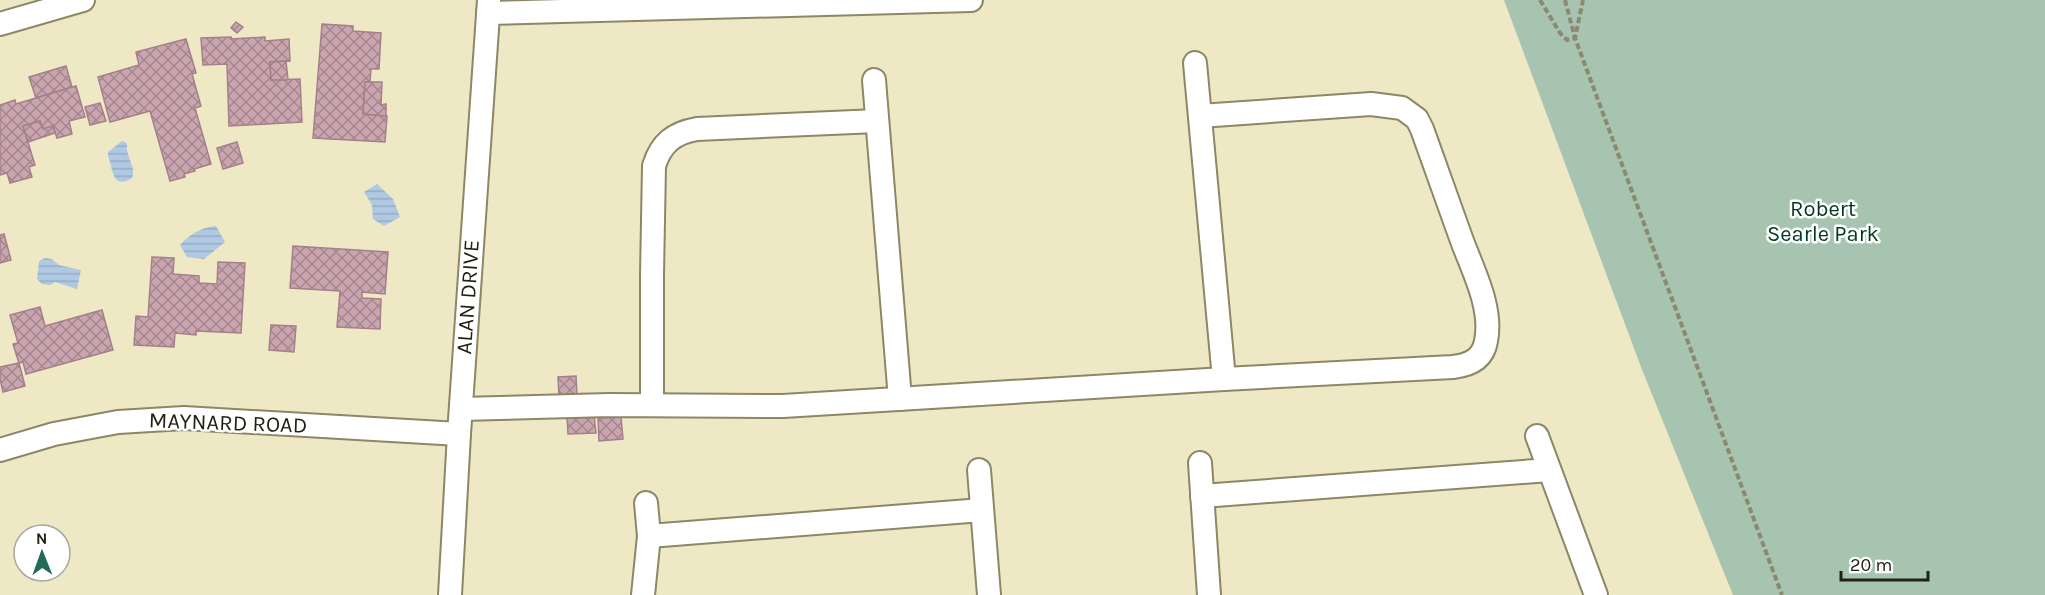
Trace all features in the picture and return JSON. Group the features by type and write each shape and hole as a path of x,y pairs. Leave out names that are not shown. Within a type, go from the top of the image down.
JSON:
{"street":[{"path":"0,24 83,0"},
{"path":"488,7 971,0"},
{"name":"ALAN DRIVE","path":"450,595 488,7"},
{"path":"1195,63 1224,379"},
{"path":"874,80 900,399"},
{"path":"461,409 652,405 783,406 1466,365 1483,352 1488,328 1482,297 1422,129 1412,113 1395,106 1371,104 1200,116"},
{"path":"652,405 654,166 657,155 664,144 683,132 697,129 877,120"},
{"name":"MAYNARD ROAD","path":"0,450 54,434 118,422 156,418 459,435"},
{"path":"1536,436 1596,595"},
{"path":"1200,463 1209,595"},
{"path":"979,470 989,595"},
{"path":"1203,496 1549,470"},
{"path":"643,595 649,536 646,503"},
{"path":"649,536 982,510"}],"path":[{"path":"1540,0 1560,33 1567,39 1575,38"},
{"path":"1565,0 1575,38 1782,595"},
{"path":"1575,38 1583,0"}],"green space":[{"name":"Robert Searle Park","path":"1504,0 2045,0 2045,595 1733,595 1641,367"}],"water":[{"path":"122,141 127,143 133,174 132,178 121,182 114,176 108,152"},
{"path":"377,184 393,199 400,217 384,226 373,219 372,205 364,192"},
{"path":"216,226 225,242 204,259 187,257 180,245 196,232"},
{"path":"45,258 52,259 59,265 81,270 77,289 55,282 50,285 42,284 37,279 39,261"}],"building":[{"path":"236,22 243,27 237,33 231,28"},
{"path":"322,24 353,26 353,31 381,33 379,69 371,69 370,82 365,82 363,114 387,116 385,142 313,138"},
{"path":"231,37 231,39 265,37 265,41 289,39 290,61 270,62 271,80 300,79 302,122 229,126 227,64 203,65 201,38"},
{"path":"186,39 196,73 192,74 201,106 195,108 211,164 184,174 185,177 170,181 150,111 110,122 98,77 139,65 136,52"},
{"path":"286,61 288,80 271,80 270,62"},
{"path":"66,66 72,87 36,98 29,77"},
{"path":"365,82 382,82 381,105 386,104 386,116 363,114"},
{"path":"76,86 85,117 69,121 72,134 57,138 53,126 43,129 40,121 23,126 35,165 29,167 32,177 10,183 7,173 0,175 0,105 15,100 16,104"},
{"path":"100,103 106,121 90,125 85,107"},
{"path":"40,121 43,129 53,126 55,133 28,142 23,126"},
{"path":"237,142 243,163 223,169 217,148"},
{"path":"4,234 11,260 0,263 0,235"},
{"path":"293,246 388,252 385,294 362,292 362,298 381,299 380,329 337,327 340,291 290,288"},
{"path":"152,257 174,258 173,274 199,276 199,283 217,284 218,262 245,263 241,333 196,331 196,335 175,333 174,347 134,345 136,316 148,317"},
{"path":"40,307 45,326 102,310 113,350 26,374 23,362 19,363 13,344 18,343 10,315"},
{"path":"271,325 296,326 294,352 269,350"},
{"path":"19,363 25,386 3,392 0,367"},
{"path":"576,376 577,395 559,397 558,377"},
{"path":"594,415 596,433 568,434 567,417"},
{"path":"621,417 623,439 599,441 598,418"}]}
